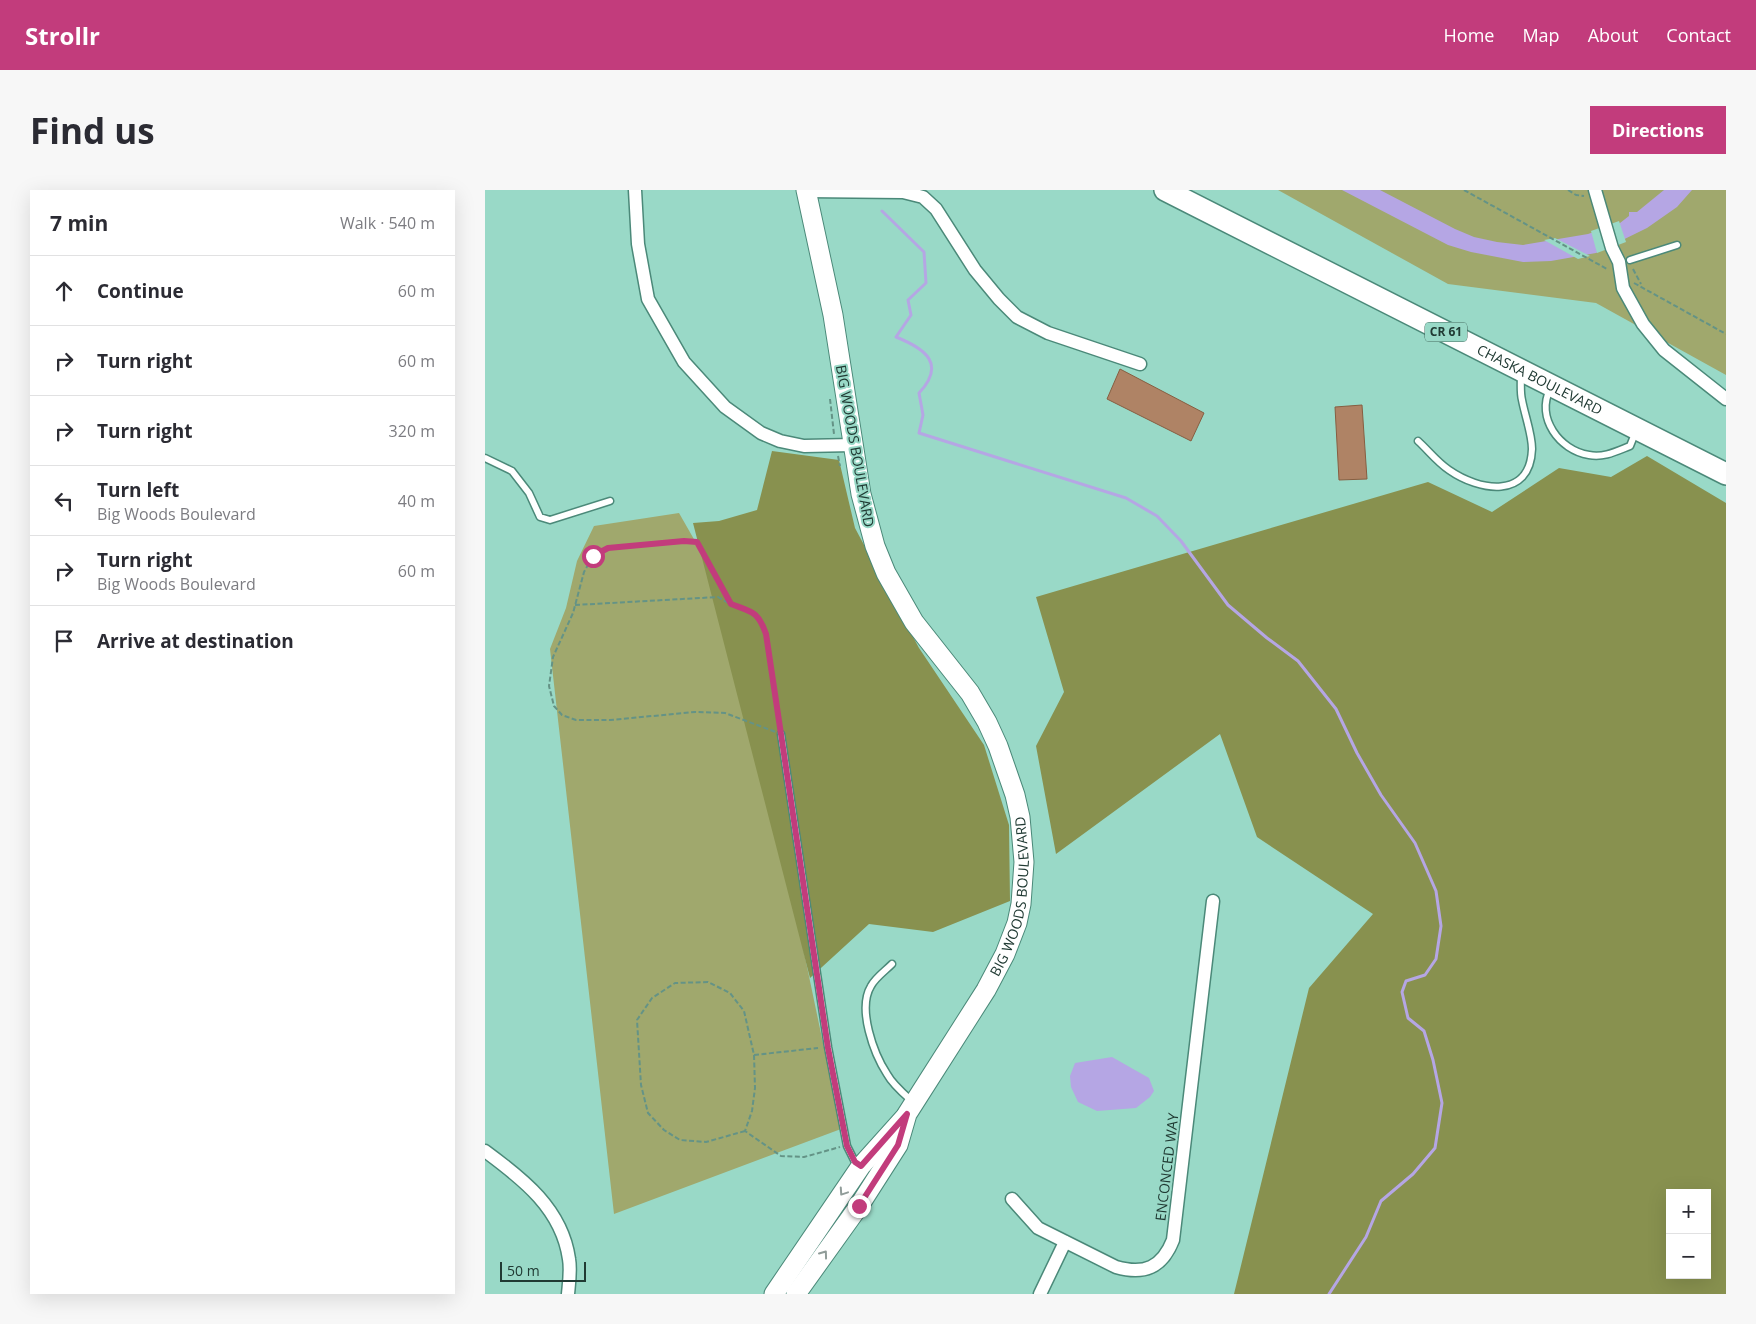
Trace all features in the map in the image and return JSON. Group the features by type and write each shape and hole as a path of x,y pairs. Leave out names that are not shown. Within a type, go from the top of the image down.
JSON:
{"main road":[{"name":"CHASKA BOULEVARD","path":"1165,190 1726,474"}],"street":[{"path":"635,190 637,244 648,299 683,362 725,407 761,433 780,441 804,446 853,445"},
{"path":"806,190 903,192 923,197 936,209 975,270 999,299 1017,316 1048,333 1140,364"},
{"name":"BIG WOODS BOULEVARD","path":"774,1294 861,1166 911,1109 986,990 1005,954 1017,923 1021,904 1024,862 1020,817 1008,772 987,722 965,686 914,622 886,573 875,546 866,518 831,306 806,190"},
{"path":"1596,192 1612,248 1624,261 1623,288 1643,324 1664,350 1726,399"},
{"name":"ENCONCED WAY","path":"1012,1199 1038,1228 1116,1268 1129,1271 1151,1268 1161,1261 1168,1252 1173,1240 1213,901"},
{"name":"BIG WOODS BOULEVARD","path":"796,1294 859,1206 898,1145 911,1109"},
{"path":"485,1151 518,1175 542,1199 554,1219 563,1237 569,1259 568,1294"},
{"path":"1039,1294 1065,1242"}],"lane":[{"path":"1624,261 1677,245"},
{"path":"1418,441 1448,469 1470,482 1486,487 1500,487 1513,484 1522,478 1528,469 1532,447 1521,398 1521,370"},
{"path":"1551,386 1545,398 1547,421 1554,435 1570,448 1589,455 1609,455 1630,446 1637,429"},
{"path":"485,458 511,472 529,493 540,517 551,520 610,501"},
{"path":"781,734 828,1048 847,1146 855,1162 861,1166"},
{"path":"892,964 871,986 867,998 866,1012 873,1042 887,1075 911,1109"}],"path":[{"path":"1464,190 1589,260"},
{"path":"1568,190 1576,195 1587,196 1596,192"},
{"path":"1624,261 1641,284"},
{"path":"1651,293 1726,334"},
{"path":"575,605 718,597 731,604 754,613 766,634 781,734 725,713 695,712 610,720 576,720 562,715 554,706 549,686 553,657 575,605 584,572 593,556 608,548 684,541 697,542 731,604"},
{"path":"708,982 730,993 744,1011 753,1055 755,1088 752,1111 745,1131 705,1142 679,1140 664,1130 647,1113 641,1085 637,1020 652,998 675,983 708,982"},
{"path":"753,1055 828,1048"},
{"path":"745,1131 781,1156 804,1157 847,1146"}],"green space":[{"path":"1278,190 1726,190 1726,375 1596,303 1448,284"},
{"path":"772,451 839,460 855,528 919,648 984,745 1009,825 1010,901 933,932 869,924 810,978 693,523 719,521 757,510"},
{"path":"1647,456 1726,503 1726,1294 1234,1294 1309,988 1373,914 1257,837 1220,734 1056,854 1036,746 1064,692 1036,597 1428,482 1492,512 1559,468 1611,477"},
{"path":"679,513 731,604 841,1129 614,1214 550,649 566,608 577,561 594,526"}],"shaded area":[{"path":"1342,190 1380,190 1474,237 1523,245 1588,234 1620,223 1629,216 1629,212 1637,212 1664,190 1692,190 1677,207 1647,228 1596,253 1551,261 1523,262 1471,252 1448,245"},
{"path":"1112,1057 1149,1078 1154,1091 1150,1097 1136,1108 1097,1111 1078,1102 1071,1087 1070,1076 1075,1063"}],"pier":[{"path":"1619,221 1626,242 1597,253 1591,231"},
{"path":"1555,238 1590,256 1578,259 1544,240"}],"building":[{"path":"1120,369 1204,413 1191,441 1107,399"},
{"path":"1362,405 1367,479 1339,480 1335,407"}],"waterway":[{"path":"882,211 924,252 926,283 908,300 911,315 896,337 924,352 931,366 931,374 919,393 923,415 919,433 1126,498 1157,516 1181,541 1228,605 1298,661 1336,709 1357,753 1381,795 1415,843 1436,891 1441,926 1436,959 1425,975 1406,981 1402,992 1408,1018 1424,1031 1433,1060 1442,1103 1435,1148 1413,1174 1381,1201 1366,1237 1329,1294"}],"route":[{"path":"593,556 608,548 684,541 697,542 731,604 754,613 762,624 766,634 828,1048 847,1146 855,1162 861,1166 907,1114 898,1145 859,1206"}]}
